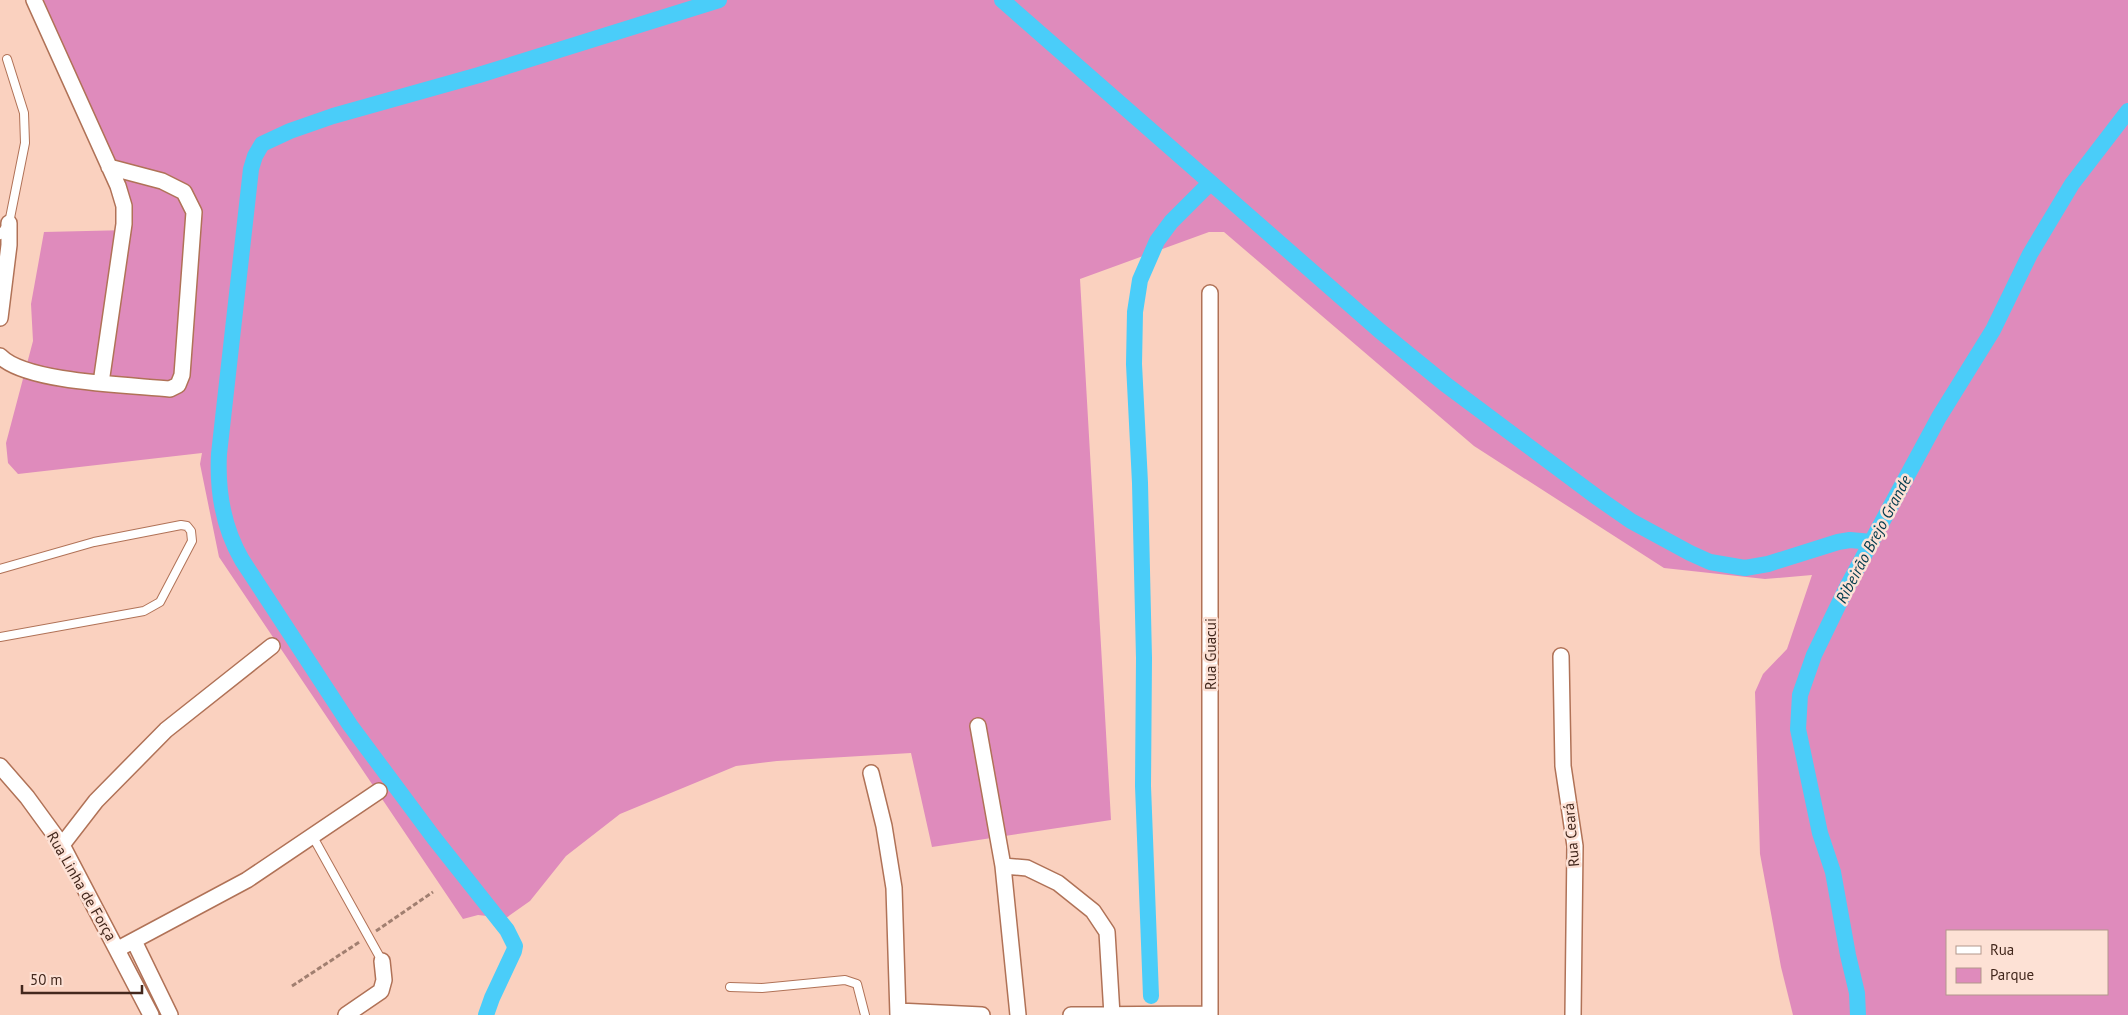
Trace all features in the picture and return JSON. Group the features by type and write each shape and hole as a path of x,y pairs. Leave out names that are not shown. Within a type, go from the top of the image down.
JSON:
{"street":[{"path":"34,0 118,186 124,206 124,224 101,382"},
{"path":"0,356 13,366 40,374 170,389 178,385 182,375 194,212 184,192 162,181 109,166"},
{"path":"0,318 9,245 9,223"},
{"name":"Rua Guacui","path":"1210,293 1210,1014"},
{"path":"62,845 96,802 166,730 272,646"},
{"name":"Rua Ceará","path":"1561,656 1563,766 1575,846 1572,1015"},
{"path":"978,726 1003,866 1018,1015"},
{"name":"Rua Linha de Força","path":"0,766 62,845 151,1015"},
{"path":"871,773 884,826 894,888 898,1013 982,1015"},
{"path":"118,949 248,880 379,791"},
{"path":"1003,866 1027,868 1058,883 1093,911 1107,932 1112,1014"},
{"path":"134,940 170,1015"},
{"path":"346,1015 381,990 384,980 382,961"},
{"path":"1071,1015 1210,1014"}],"lane":[{"path":"0,235 9,223 25,143 24,112 8,59"},
{"path":"0,569 94,542 181,525 187,526 191,531 192,541 160,602 151,608 144,611 0,637"},
{"path":"313,837 382,961"},
{"path":"730,987 762,988 846,980 857,984 866,1015"}],"green space":[{"path":"25,0 2128,0 2128,1015 1793,1015 1781,967 1760,854 1755,692 1763,674 1787,649 1812,575 1765,579 1664,568 1474,446 1224,232 1209,232 1080,279 1111,820 932,847 911,753 777,761 736,766 620,814 566,856 530,901 506,918 478,915 463,919 219,557 200,464 202,453 18,474 8,463 6,443 33,341 31,304 44,232 129,230 103,133 74,88"}],"waterway":[{"path":"486,1015 514,951 515,946 507,930 434,838 350,725 242,560 235,548 226,522 220,496 219,454 251,169 255,156 262,144 290,131 333,116 479,75 719,0"},
{"path":"1002,0 1380,331 1445,384 1631,521 1710,562 1745,568 1768,564 1838,542 1850,540 1872,542"},
{"name":"Ribeirão Brejo Grande","path":"1858,1015 1857,993 1833,872 1820,833 1798,729 1800,695 1814,655 1848,585 1939,417 1993,330 2030,254 2072,184 2128,111"},
{"path":"1151,996 1143,786 1144,658 1140,483 1134,364 1135,312 1140,280 1157,241 1171,222 1210,183"}]}
